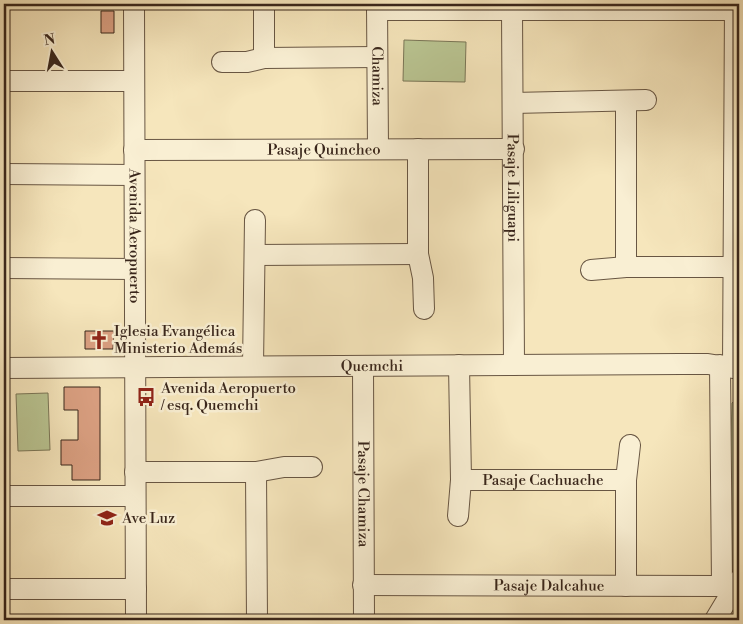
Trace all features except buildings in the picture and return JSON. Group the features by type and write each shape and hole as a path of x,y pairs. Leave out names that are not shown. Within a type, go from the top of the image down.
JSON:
{"street":[{"name":"Avenida Aeropuerto","path":"134,4 136,620"},
{"path":"264,4 264,58"},
{"path":"377,7 474,7 512,10 736,8 737,267 731,367 731,585 715,620"},
{"name":"Chamiza","path":"377,7 378,149"},
{"name":"Pasaje Liliguapi","path":"512,10 514,365"},
{"path":"222,62 247,62 264,58 377,57"},
{"path":"4,81 134,81"},
{"path":"513,103 636,101 626,267"},
{"path":"418,149 418,254 423,278 424,309"},
{"name":"Pasaje Quincheo","path":"134,150 514,149"},
{"path":"4,174 134,175"},
{"path":"253,366 255,220"},
{"path":"255,255 418,254"},
{"path":"591,270 626,267 737,267"},
{"path":"4,268 134,269"},
{"name":"Quemchi","path":"4,368 459,365 731,367"},
{"name":"Pasaje Cachuache","path":"458,516 462,480 459,365"},
{"name":"Pasaje Chamiza","path":"363,366 364,620"},
{"name":"Pasaje Cachuache","path":"626,586 626,480 630,445"},
{"path":"135,472 256,472 273,468 312,467"},
{"path":"256,472 257,620"},
{"name":"Pasaje Cachuache","path":"462,480 626,480"},
{"path":"4,496 135,496"},
{"name":"Pasaje Dalcahue","path":"364,585 731,585"},
{"path":"4,589 136,589"}],"green space":[{"path":"404,40 466,42 465,82 403,81"},
{"path":"48,393 50,450 18,451 16,394"},
{"path":"739,397 739,559 733,570 727,568 732,403"}],"place":[{"name":"Iglesia Evangélica Ministerio Además","path":"99,340"},
{"name":"Avenida Aeropuerto / esq. Quemchi","path":"146,397"},
{"name":"Ave Luz","path":"107,518"}]}
